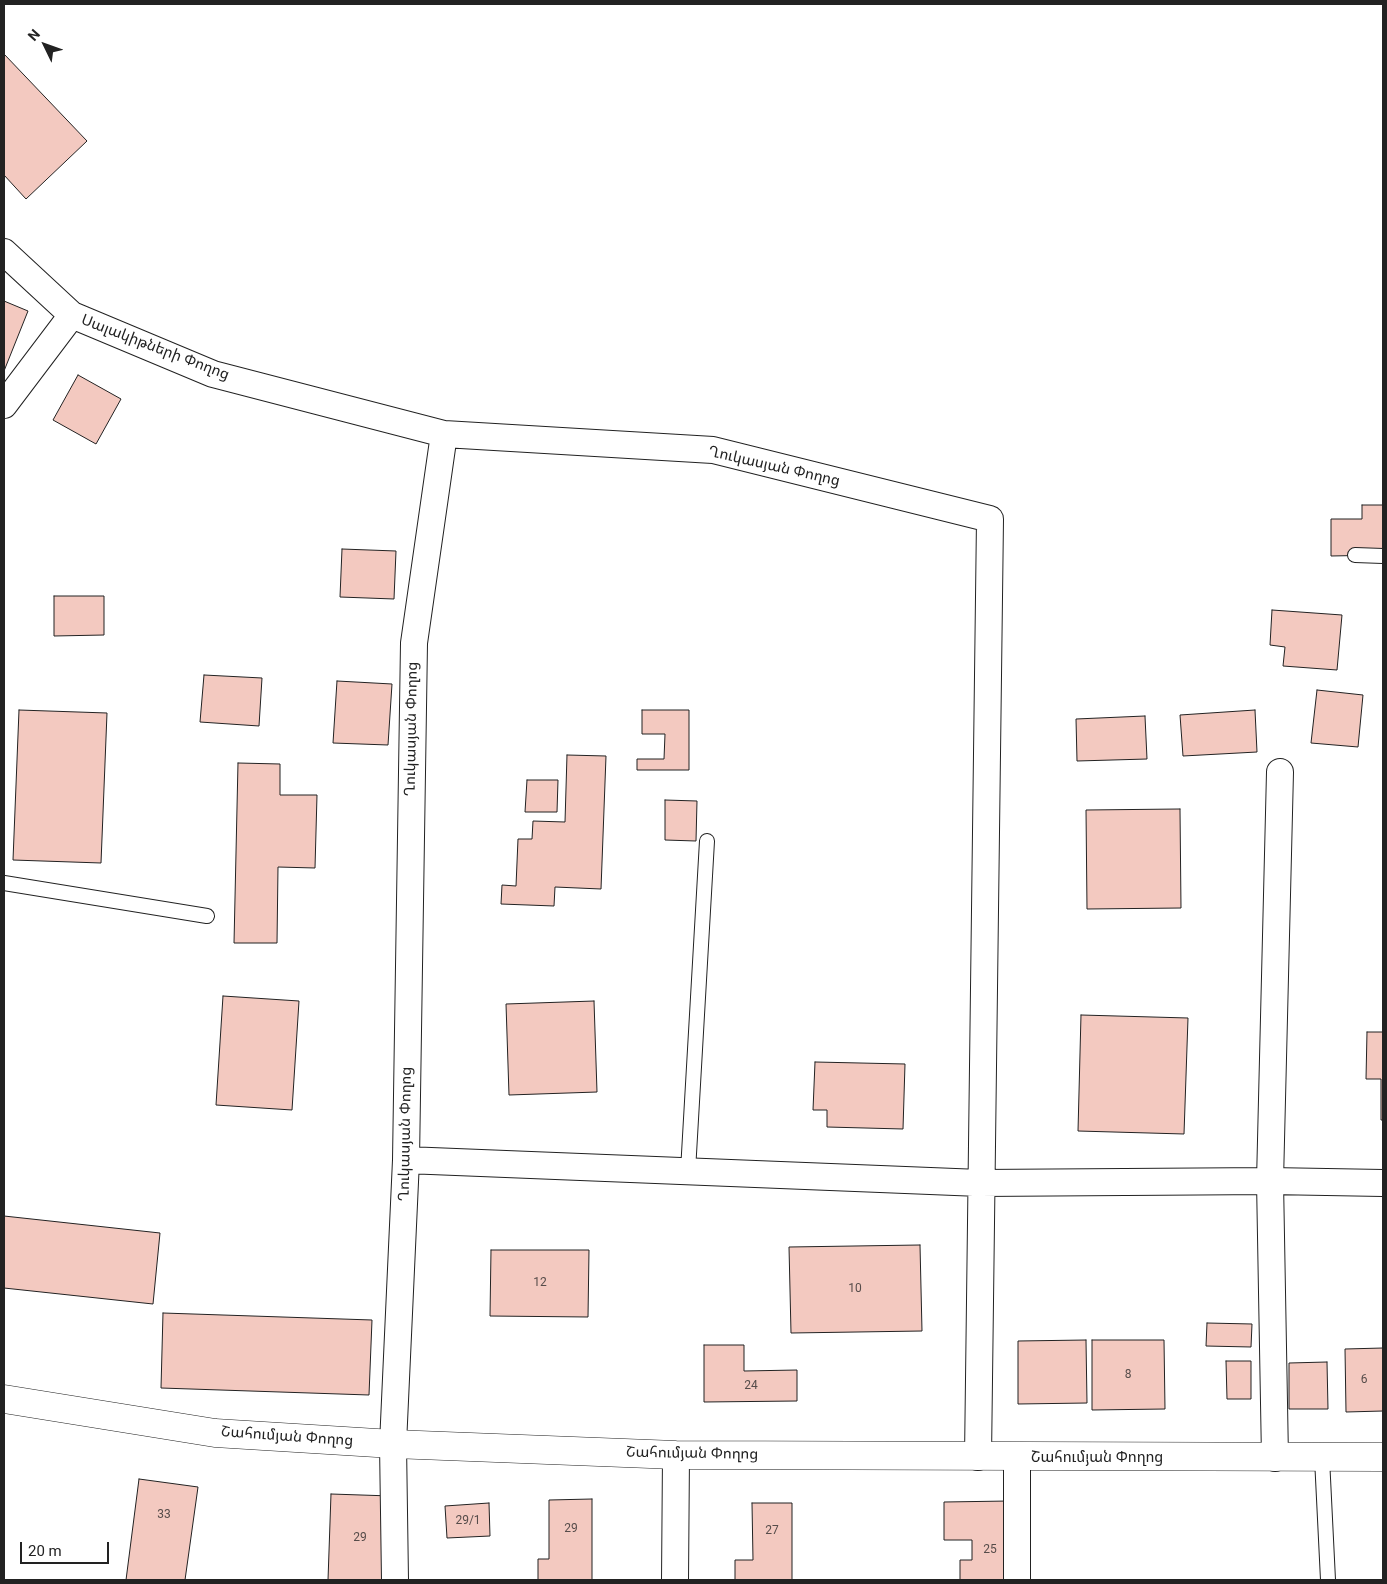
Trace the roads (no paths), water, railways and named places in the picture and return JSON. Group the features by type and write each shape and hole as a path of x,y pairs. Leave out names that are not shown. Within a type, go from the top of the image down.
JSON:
{"street":[{"name":"Սալակիթների Փողոց","path":"4,252 72,315 213,374 444,434"},
{"path":"4,405 72,315"},
{"name":"Ղուկասյան Փողոց","path":"395,1580 393,1444 406,1160 414,643 444,434 714,450 990,519 980,1183"},
{"path":"1275,1458 1270,1181 1280,772"},
{"path":"406,1160 980,1183 1270,1181 1383,1183"},
{"path":"978,1457 980,1183"},
{"name":"Շահումյան Փողոց","path":"4,1399 215,1433 393,1444 676,1455 1383,1457"},
{"path":"675,1580 676,1455"},
{"path":"1017,1457 1017,1580"}],"lane":[{"path":"1355,555 1383,556"},
{"path":"688,1171 707,840"},
{"path":"4,883 207,916"},
{"path":"1322,1458 1328,1580"}]}
